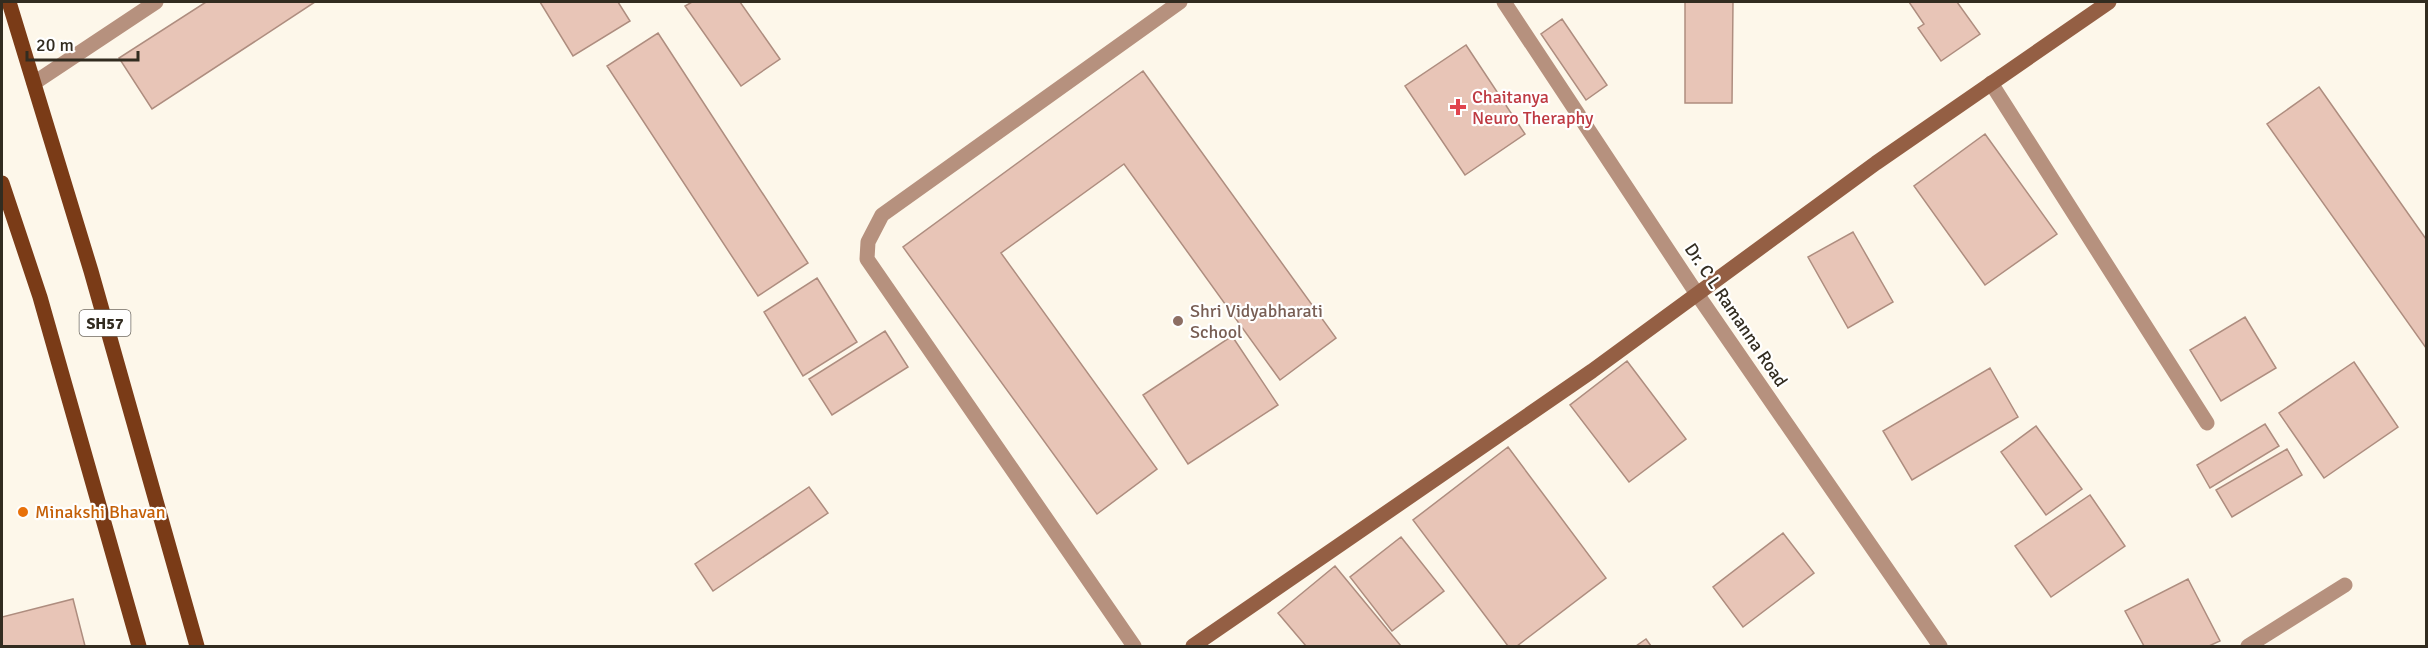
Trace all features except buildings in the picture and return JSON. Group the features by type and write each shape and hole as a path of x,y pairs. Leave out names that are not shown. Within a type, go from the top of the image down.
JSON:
{"main road":[{"name":"SH57","path":"9,2 91,271 197,646"},
{"path":"2,183 40,297 139,646"}],"street":[{"path":"33,83 156,2"},
{"path":"1134,646 867,259 868,242 882,215 1180,2"},
{"name":"Dr. C L Ramanna Road","path":"1504,2 1697,294 1940,646"},
{"path":"1193,646 1592,371 1991,82 2109,2"},
{"path":"1991,82 2208,423"},
{"path":"2248,646 2345,585"}],"place":[{"name":"Chaitanya Neuro Theraphy","path":"1458,107"},
{"name":"Shri Vidyabharati School","path":"1178,321"},
{"name":"Minakshi Bhavan","path":"23,512"}]}
